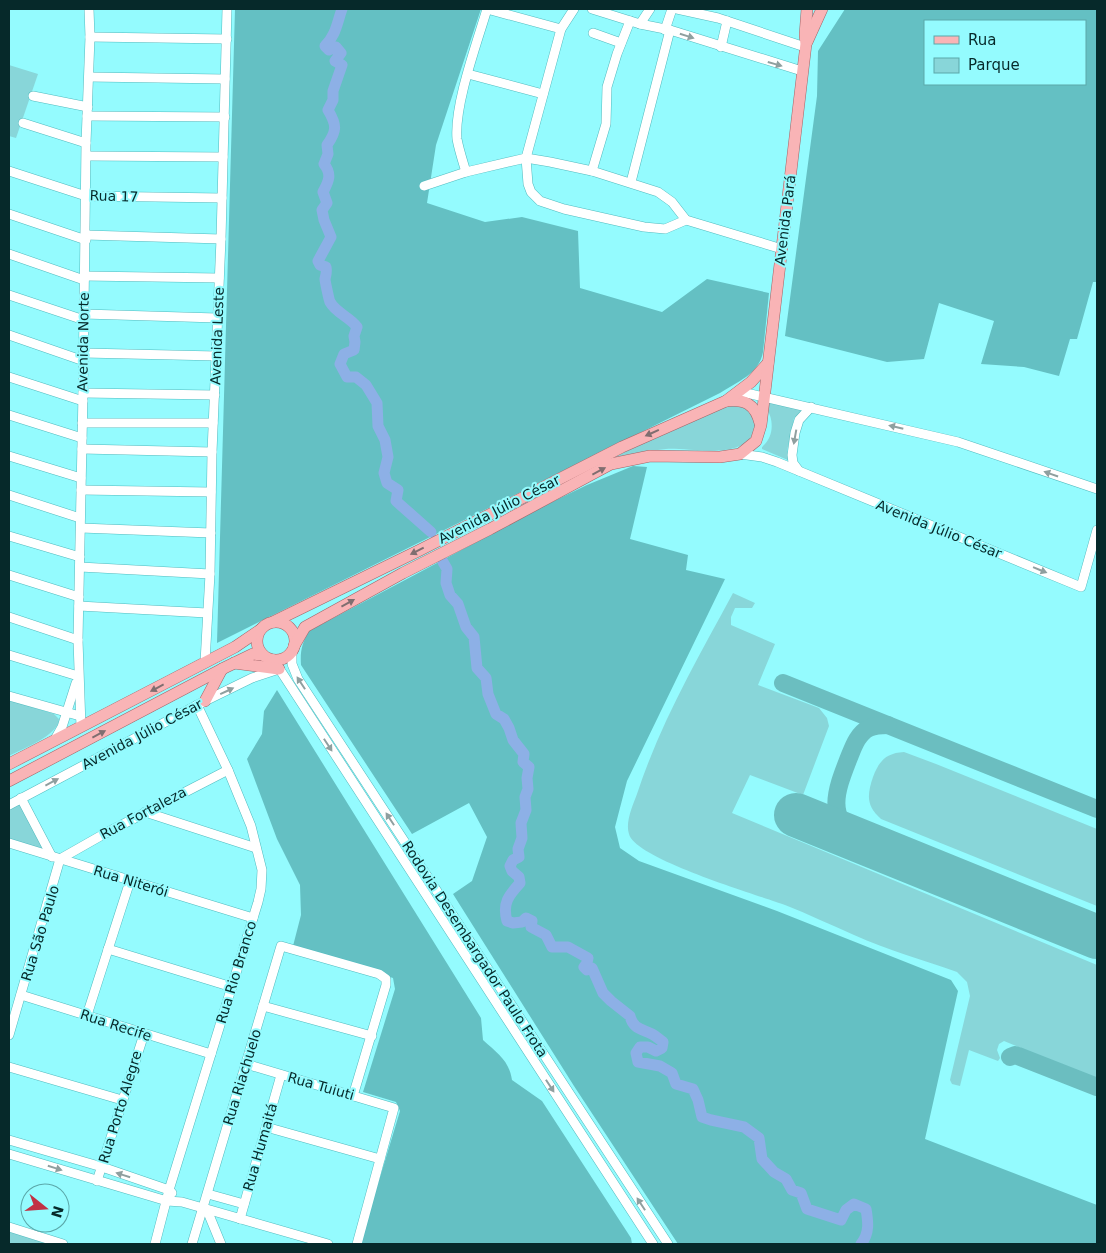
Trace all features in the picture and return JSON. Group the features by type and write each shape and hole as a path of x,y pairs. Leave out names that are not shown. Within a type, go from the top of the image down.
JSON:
{"main road":[{"name":"Avenida Pará","path":"764,396 806,45 807,9"},
{"name":"Avenida Pará","path":"806,45 822,9"},
{"name":"Avenida Júlio César","path":"274,622 622,447 726,401 758,376 768,363"},
{"path":"740,454 756,441 761,425 764,396"},
{"path":"726,401 736,400 753,407 761,425"},
{"name":"Avenida Júlio César","path":"293,649 305,627 403,573 612,464 650,456 720,457 740,454"},
{"path":"9,764 53,742 80,721 235,647 268,623 284,623 292,630 294,635 293,649 284,658 272,661 234,663"},
{"path":"260,630 257,640 260,651 272,661"},
{"name":"Avenida Júlio César","path":"9,780 253,654 272,661"},
{"path":"201,703 222,669"}],"street":[{"name":"Avenida Norte","path":"78,676 89,9"},
{"name":"Avenida Leste","path":"206,662 213,423 224,157 227,9"},
{"path":"466,172 459,148 457,126 468,74 488,9 561,29"},
{"path":"574,9 561,29 526,158 528,184 535,197 540,201 564,209 660,229 671,228 686,220"},
{"path":"592,9 802,71"},
{"path":"640,24 650,9"},
{"path":"631,182 672,9"},
{"path":"677,9 723,20 806,45"},
{"path":"720,9 723,20 721,47"},
{"path":"592,171 606,124 607,87 630,21"},
{"path":"593,33 621,43"},
{"path":"90,37 227,39"},
{"path":"468,74 543,94"},
{"path":"89,77 225,79"},
{"path":"33,96 87,112 225,117"},
{"path":"23,123 86,142"},
{"path":"87,156 224,157"},
{"path":"424,186 466,172 526,158 592,171 631,182 666,197 679,209 686,220 782,249"},
{"path":"505,163 527,170"},
{"name":"Rua 17","path":"9,171 86,196 222,198"},
{"path":"9,214 86,238 221,239"},
{"path":"9,254 84,278 219,278"},
{"path":"9,295 84,316 217,318"},
{"path":"9,335 84,357 217,356"},
{"path":"9,377 83,397 214,395"},
{"path":"738,391 958,442 1097,489"},
{"path":"799,471 793,462 792,455 795,433 799,420 811,407"},
{"path":"9,415 82,438"},
{"path":"82,423 213,423"},
{"path":"82,449 212,452"},
{"name":"Avenida Júlio César","path":"740,454 762,457 799,471 1081,587 1097,530"},
{"path":"9,456 81,478"},
{"path":"81,490 211,492"},
{"path":"9,494 80,518"},
{"path":"81,528 211,533"},
{"path":"9,536 80,557"},
{"path":"80,567 210,574"},
{"path":"9,575 79,601 207,613"},
{"path":"9,617 78,640"},
{"name":"Rodovia Desembargador Paulo Frota","path":"293,649 292,664 298,679 668,1244"},
{"path":"9,655 78,676"},
{"name":"Avenida Júlio César","path":"9,805 252,678 272,661"},
{"name":"Rodovia Desembargador Paulo Frota","path":"272,661 653,1244"},
{"path":"53,742 62,727 78,676"},
{"path":"78,676 80,721"},
{"path":"9,696 67,712 80,721"},
{"path":"49,707 60,704 72,696"},
{"name":"Rua Rio Branco","path":"155,1244 169,1190 253,918 262,880 260,859 251,826 201,703"},
{"name":"Rua Fortaleza","path":"56,858 228,770"},
{"path":"21,798 56,858"},
{"path":"146,812 256,848"},
{"name":"Rua Niterói","path":"9,843 253,918"},
{"name":"Rua São Paulo","path":"9,1035 56,858"},
{"path":"88,1015 130,881"},
{"name":"Rua Riachuelo","path":"192,1244 205,1209 281,946 385,977 386,985 372,1036"},
{"path":"108,949 232,987"},
{"name":"Rua Recife","path":"21,995 211,1054"},
{"path":"263,1006 372,1036 354,1096"},
{"name":"Rua Porto Alegre","path":"97,1181 144,1034"},
{"name":"Rua Tuiuti","path":"246,1064 391,1106 395,1109 380,1159"},
{"path":"9,1067 122,1100"},
{"name":"Rua Humaitá","path":"240,1219 281,1075"},
{"path":"266,1127 380,1159 357,1244"},
{"path":"9,1140 169,1190 182,1202"},
{"path":"9,1154 167,1201 182,1202 240,1219 301,1240 328,1244"},
{"path":"208,1194 244,1204"},
{"path":"205,1209 221,1244"},
{"path":"9,1227 63,1244"}],"green space":[{"path":"9,65 38,74 16,138 9,136"},
{"path":"768,400 804,408 794,418 787,451 790,461 762,449 769,439 772,429 767,409"},
{"path":"728,404 739,404 753,411 755,426 751,438 742,445 717,451 666,449 633,454 601,462"},
{"path":"733,593 755,603 752,608 735,608 731,617 731,625 775,644 758,685 819,708 827,718 829,726 803,795 750,775 732,813 1097,965 1097,1080 1004,1041 999,1044 997,1050 1000,1058 998,1061 969,1050 960,1086 952,1084 950,1080 970,996 967,982 957,972 854,935 785,905 699,875 674,865 636,844 629,834 629,819 657,741 680,691"},
{"path":"9,700 54,714 59,719 53,731 47,736 9,756"},
{"path":"904,752 1097,829 1097,906 881,819 870,805 869,800 873,777 884,759 892,754"},
{"path":"20,802 44,850 9,839 9,808"},
{"path":"9,1227 20,1230 20,1233 29,1233 65,1244 9,1244"}],"shaded area":[{"path":"235,9 481,9 436,145 427,203 485,222 522,217 578,231 580,288 662,312 707,279 769,293 761,360 752,372 740,381 720,393 217,643"},
{"path":"845,9 1097,9 1097,282 1093,282 1077,339 1070,339 1059,376 1024,367 981,364 994,321 939,303 924,359 887,362 785,336 817,96 818,51"},
{"path":"633,466 647,467 630,539 688,555 686,570 725,579 627,781 615,827 620,848 639,861 777,911 951,980 958,991 925,1139 1097,1205 1097,1244 678,1244 574,1086 453,894 472,881 487,837 469,803 412,834 301,665 302,647 309,631 546,505"},
{"path":"277,690 481,1018 483,1040 505,1062 512,1080 542,1101 631,1238 632,1244 360,1244 400,1111 396,1102 363,1092 395,989 393,978 293,946 301,915 300,885 277,839 247,759 262,734 264,711"}],"waterway":[{"path":"342,9 334,33 325,46 329,50 336,47 341,53 335,61 342,65 333,91 333,100 328,110 335,128 333,136 327,145 328,154 324,164 329,178 323,192 327,203 322,210 331,237 318,261 320,265 326,267 325,279 330,302 357,327 354,336 354,350 344,354 340,364 347,377 356,377 366,385 377,403 378,426 385,440 388,457 384,473 387,483 398,490 396,501 431,532"},
{"path":"443,562 447,569 446,583 450,595 458,604 466,627 474,637 477,668 486,678 488,694 496,714 504,719 513,740 524,754 523,762 529,767 528,789 525,797 526,810 521,823 522,838 518,849 519,857 513,860 510,866 512,871 519,877 520,883 506,904 507,921 513,923 522,922 526,918 532,921 531,927 546,935 552,947 568,947 588,958 584,967 587,970 592,968 603,993 630,1016 633,1024 663,1042 662,1048 656,1051 648,1047 640,1047 636,1053 638,1062 660,1066 672,1073 676,1084 693,1089 702,1117 744,1127 759,1138 762,1159 774,1172 786,1179 792,1190 801,1193 807,1209 841,1220 846,1210 854,1204 866,1209 867,1231 861,1244"}],"taxiway":[{"path":"783,683 1097,809"},
{"path":"857,840 841,822 837,812 837,793 858,738 871,727 888,725"},
{"path":"1010,1057 1018,1056 1097,1087"}],"runway":[{"path":"796,815 1097,937"}]}
